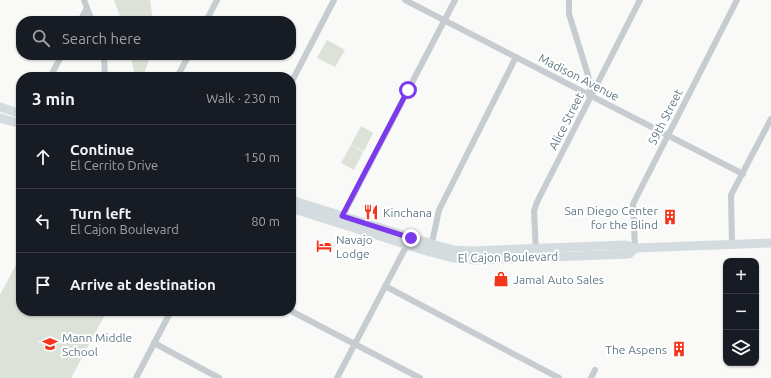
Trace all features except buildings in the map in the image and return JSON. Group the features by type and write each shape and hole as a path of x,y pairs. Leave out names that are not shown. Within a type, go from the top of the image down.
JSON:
{"main road":[{"path":"0,107 16,112"},
{"path":"0,118 16,123"},
{"name":"El Cajon Boulevard","path":"296,202 340,220"},
{"name":"El Cajon Boulevard","path":"296,209 340,220 431,248 454,250 536,253 626,245 635,248 771,243"}],"street":[{"path":"84,0 90,16"},
{"path":"209,16 217,0"},
{"path":"296,73 334,0"},
{"name":"Madison Avenue","path":"405,0 742,174"},
{"path":"340,220 455,0"},
{"path":"569,0 569,14 588,75 591,96"},
{"name":"Alice Street","path":"536,253 534,211 640,0"},
{"name":"59th Street","path":"635,248 633,204 737,0"},
{"path":"82,16 86,8"},
{"path":"431,248 439,210 516,57"},
{"path":"53,72 59,60"},
{"path":"104,60 105,72"},
{"path":"180,72 186,60"},
{"path":"732,245 731,196 771,119"},
{"path":"337,378 409,241"},
{"path":"385,286 559,378"},
{"path":"296,313 420,378"},
{"path":"136,378 168,316"},
{"path":"154,343 219,378"},
{"path":"591,378 595,370"}],"shaded area":[{"path":"114,0 150,0 152,16 120,16"},
{"path":"327,40 345,50 335,67 317,58"},
{"path":"132,60 149,60 145,72 134,72"},
{"path":"361,126 373,133 364,151 351,145"},
{"path":"351,145 363,152 354,170 341,163"},
{"name":"Mann Middle School","path":"16,265 16,316 104,316 71,378 0,378 0,295"}],"place":[{"name":"Kinchana","path":"371,212"},
{"name":"San Diego Center for the Blind","path":"670,217"},
{"name":"Navajo Lodge","path":"324,246"},
{"name":"Jamal Auto Sales","path":"501,279"},
{"name":"Mann Middle School","path":"50,344"},
{"name":"The Aspens","path":"679,349"}],"route":[{"path":"408,90 342,216 411,238"}]}
